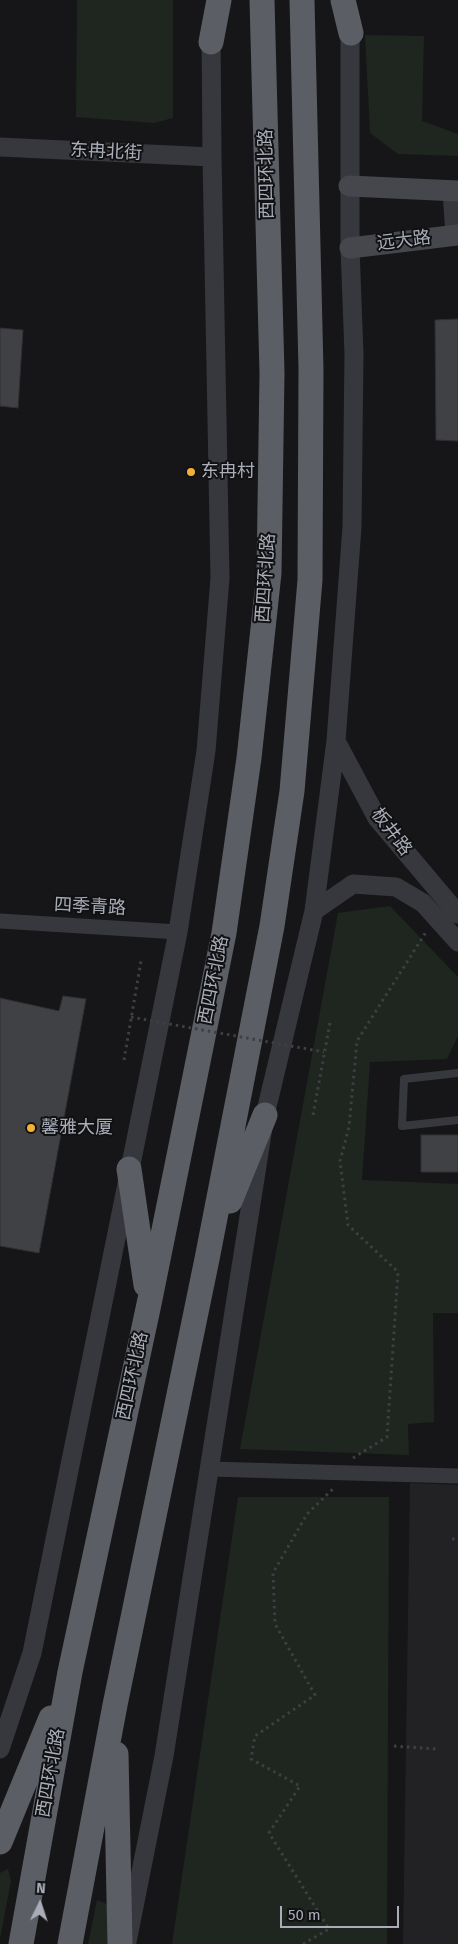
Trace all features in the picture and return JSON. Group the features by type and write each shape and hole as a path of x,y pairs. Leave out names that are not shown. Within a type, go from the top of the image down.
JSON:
{"highway":[{"path":"211,42 219,0"},
{"name":"西四环北路","path":"21,1944 70,1672 149,1304 224,933 249,758 269,573 272,373 262,0"},
{"path":"70,1944 115,1705 207,1259 272,926 292,791 310,580 311,368 302,0"},
{"path":"343,0 350,33"},
{"path":"207,1259 264,1115"},
{"path":"129,1169 149,1304"},
{"path":"0,1842 70,1672"},
{"path":"115,1705 120,1944"}],"main road":[{"path":"349,186 455,191"},
{"name":"远大路","path":"350,248 456,235"}],"street":[{"path":"0,1749 32,1652 178,932 206,751 220,578 211,0"},
{"path":"127,1944 164,1756 264,1115 314,911 336,741 352,526 354,354 349,186 350,0"},
{"name":"东冉北街","path":"0,147 212,157"},
{"path":"455,191 456,235"},
{"name":"板井路","path":"336,741 377,818 458,914"},
{"path":"314,911 353,884 396,886 423,903 458,942"},
{"name":"四季青路","path":"0,921 178,932"},
{"path":"209,1469 458,1476"}],"lane":[{"path":"458,1073 404,1079 402,1126 458,1120"}],"path":[{"path":"304,1944 329,1929 269,1833 300,1786 251,1760 254,1736 315,1695 275,1624 274,1572 307,1514 350,1473 353,1458 387,1437 398,1272 348,1225 340,1161 349,1127 358,1041 427,931"},
{"path":"124,1060 140,961"},
{"path":"131,1017 324,1052"},
{"path":"313,1115 330,1023"},
{"path":"452,1539 458,1539"},
{"path":"394,1746 436,1748"}],"shaded area":[{"path":"77,0 173,0 173,118 154,123 76,117"},
{"path":"365,35 424,36 422,121 458,134 458,156 398,154 370,133"},
{"path":"390,906 458,977 458,1036 447,1059 370,1062 362,1180 458,1184 458,1313 433,1313 434,1422 408,1424 409,1455 240,1449 338,913"},
{"path":"410,1483 458,1485 458,1944 403,1944"},
{"path":"238,1497 389,1497 387,1944 172,1944"},
{"path":"8,1869 11,1881 0,1939 0,1873"},
{"path":"97,1900 112,1906 110,1944 88,1944"}],"building":[{"path":"458,319 458,441 436,440 435,320"},
{"path":"0,328 23,330 18,408 0,406"},
{"name":"馨雅大厦","path":"63,996 86,999 39,1253 0,1246 0,998 59,1011"},
{"path":"421,1135 458,1135 458,1172 421,1172"}],"place":[{"name":"东冉村","path":"191,472"},
{"name":"馨雅大厦","path":"31,1128"}]}
